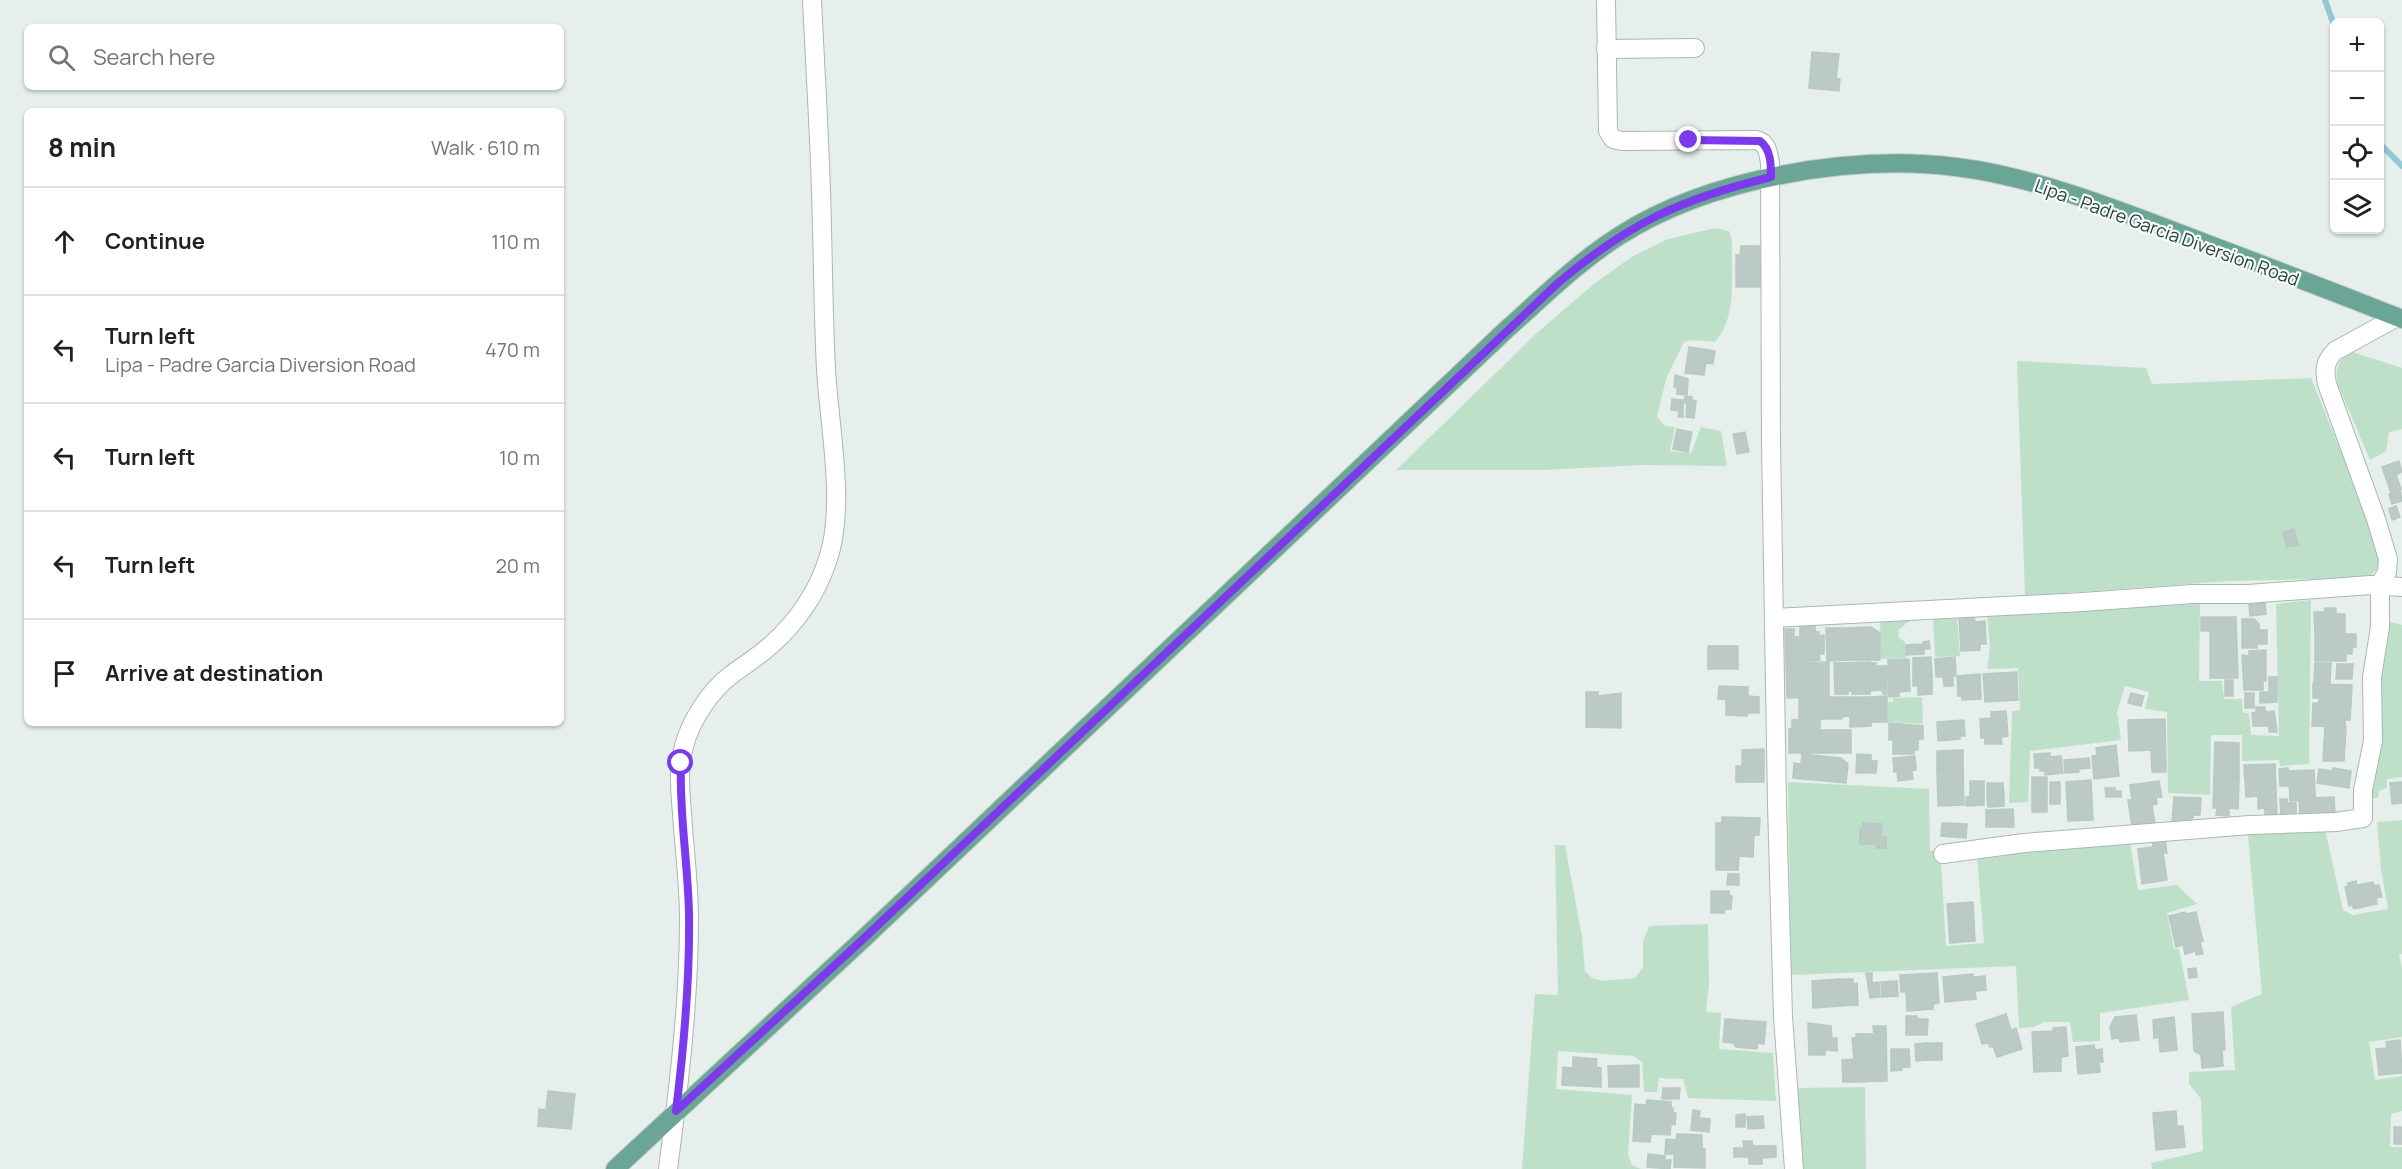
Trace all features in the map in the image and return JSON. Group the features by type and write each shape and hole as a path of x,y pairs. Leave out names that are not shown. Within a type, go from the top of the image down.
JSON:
{"main road":[{"name":"Lipa - Padre Garcia Diversion Road","path":"615,1169 860,942 1356,471 1565,277 1619,236 1652,217 1693,199 1771,177 1856,165 1906,164 1957,167 2020,180 2152,222 2400,318"}],"street":[{"path":"668,1169 688,982 689,913 680,783 684,746 690,730 711,695 729,677 768,648 800,614 821,576 829,557 834,534 834,470 826,369 812,0"},
{"path":"1606,0 1608,131 1613,138 1622,141 1756,140 1766,147 1771,177 1771,442 1783,1016 1794,1169"},
{"path":"1606,49 1695,48"},
{"path":"1943,854 2024,843 2250,825 2336,822 2363,818 2364,790 2373,741 2372,677 2380,627 2380,585 2387,572 2388,559 2376,519 2326,384 2325,367 2328,358 2335,351 2400,318"},
{"path":"1774,618 2083,603 2182,595 2248,594 2380,585 2402,587"}],"green space":[{"path":"1715,228 1729,231 1732,240 1732,293 1727,320 1715,342 1692,340 1684,342 1666,379 1657,417 1665,426 1675,427 1670,451 1691,453 1701,427 1721,431 1727,466 1641,465 1545,470 1396,470 1539,331 1595,283 1633,256 1668,239"},
{"path":"2349,351 2402,368 2402,429 2389,432 2386,451 2370,460 2337,382 2338,365"},
{"path":"2017,361 2146,368 2152,384 2311,378 2352,479 2377,550 2379,560 2377,569 2371,575 2361,578 2229,581 2025,596"},
{"path":"2311,600 2309,764 2280,766 2279,760 2242,761 2242,735 2211,735 2210,795 2168,793 2167,712 2145,709 2149,692 2125,686 2117,712 2121,740 2030,751 2028,802 2009,803 2012,711 2020,710 2018,668 1987,669 1990,647 1987,615 2200,604 2199,681 2222,681 2224,699 2242,699 2243,713 2249,713 2251,735 2279,736 2276,604"},
{"path":"1957,617 1960,656 1935,657 1933,619"},
{"path":"1911,620 1898,630 1899,638 1905,642 1906,658 1881,659 1880,621"},
{"path":"2388,621 2402,625 2402,777 2387,779 2387,788 2379,791 2378,798 2369,798 2379,677"},
{"path":"1922,697 1923,724 1888,722 1888,702 1893,702 1893,698"},
{"path":"1788,782 1929,789 1930,851 1935,851 1941,862 1946,946 1984,943 1977,857 2130,842 2138,890 2177,885 2197,904 2167,913 2174,949 2179,949 2189,1000 2100,1013 2100,1041 2073,1042 2070,1022 2044,1022 2034,1027 2019,1028 2016,966 1791,975"},
{"path":"2402,820 2402,954 2399,955 2402,969 2402,1037 2369,1042 2375,1080 2402,1076 2402,1111 2391,1114 2390,1147 2402,1147 2402,1169 2152,1169 2151,1163 2203,1151 2201,1099 2189,1084 2189,1072 2235,1070 2231,1007 2262,994 2248,835 2263,832 2325,829 2343,910 2353,915 2388,909 2381,869 2377,822"},
{"path":"1555,845 1565,845 1582,937 1585,971 1592,978 1603,981 1635,978 1643,967 1643,941 1649,926 1708,924 1709,984 1706,1012 1721,1013 1719,1049 1773,1053 1776,1101 1688,1098 1683,1079 1659,1078 1657,1092 1644,1092 1642,1062 1634,1056 1558,1051 1556,1089 1632,1095 1628,1155 1632,1165 1641,1169 1522,1169 1535,994 1558,995"},
{"path":"1865,1087 1866,1169 1802,1169 1796,1088"}],"building":[{"path":"1812,52 1839,54 1836,78 1840,79 1839,91 1809,88"},
{"path":"1741,246 1760,246 1760,268 1736,268 1736,255 1740,255"},
{"path":"1736,268 1760,268 1760,287 1736,287"},
{"path":"1689,347 1715,351 1713,364 1706,363 1704,375 1685,373"},
{"path":"1675,375 1688,379 1687,395 1677,394 1677,387 1674,387"},
{"path":"1685,396 1692,397 1692,400 1696,401 1694,418 1686,417"},
{"path":"1672,399 1683,400 1683,417 1678,417 1679,411 1671,410"},
{"path":"1677,429 1692,432 1688,452 1673,449"},
{"path":"1745,432 1749,452 1737,454 1733,434"},
{"path":"2399,461 2402,472 2396,475 2401,489 2391,493 2382,467"},
{"path":"2400,490 2402,501 2392,504 2389,494"},
{"path":"2396,506 2400,517 2392,520 2389,509"},
{"path":"2294,529 2298,545 2287,547 2283,532"},
{"path":"2265,602 2266,614 2250,616 2249,605"},
{"path":"2325,608 2336,608 2336,614 2345,614 2345,633 2315,633 2314,612 2324,612"},
{"path":"1974,616 1975,622 1985,621 1986,644 1980,644 1980,650 1961,651 1959,617"},
{"path":"2201,617 2236,617 2238,678 2210,678 2210,631 2201,631"},
{"path":"2242,619 2254,619 2259,624 2259,630 2267,630 2267,644 2257,644 2257,648 2242,648"},
{"path":"1815,625 1815,632 1819,632 1819,636 1824,635 1824,654 1819,654 1820,660 1786,663 1785,629 1794,629 1794,637 1800,637 1800,626"},
{"path":"1871,627 1880,633 1880,660 1850,660 1850,628"},
{"path":"1826,628 1850,628 1850,660 1827,661"},
{"path":"2315,634 2356,634 2356,647 2352,647 2352,654 2346,654 2346,661 2315,661"},
{"path":"1929,641 1930,649 1924,649 1924,654 1906,655 1906,645 1923,644"},
{"path":"1708,646 1738,646 1738,669 1708,669"},
{"path":"2266,650 2266,681 2263,680 2263,690 2244,690 2242,655 2249,656 2249,651"},
{"path":"1931,657 1932,677 1913,677 1913,658"},
{"path":"1955,657 1956,676 1953,676 1953,686 1944,686 1943,677 1936,677 1935,659"},
{"path":"1909,659 1910,691 1899,692 1899,696 1889,697 1888,660"},
{"path":"1829,662 1829,697 1787,698 1786,663"},
{"path":"1870,662 1870,694 1852,694 1852,691 1848,691 1848,694 1835,694 1834,663"},
{"path":"1870,663 1876,663 1875,666 1887,666 1887,694 1883,694 1882,690 1870,691"},
{"path":"2315,663 2331,663 2330,684 2314,684"},
{"path":"2337,664 2353,664 2352,679 2336,679"},
{"path":"2017,672 2017,684 1984,686 1983,674"},
{"path":"1980,674 1981,699 1962,700 1962,696 1958,696 1957,676"},
{"path":"1913,677 1932,677 1932,685 1913,686"},
{"path":"2269,677 2277,677 2277,702 2260,703 2260,692 2269,692"},
{"path":"2225,680 2233,680 2233,696 2225,696"},
{"path":"2017,684 2018,700 1985,702 1984,686"},
{"path":"2313,684 2352,685 2351,705 2319,704 2319,698 2313,698"},
{"path":"1932,685 1932,694 1918,695 1918,686"},
{"path":"1719,686 1748,687 1748,696 1759,697 1759,713 1748,713 1747,716 1726,715 1726,699 1718,699"},
{"path":"1586,692 1598,692 1598,696 1621,693 1621,728 1586,727"},
{"path":"2131,693 2144,696 2141,706 2128,703"},
{"path":"2245,693 2254,693 2254,708 2245,708"},
{"path":"1887,696 1887,722 1871,722 1870,697"},
{"path":"1842,697 1842,719 1799,719 1799,698"},
{"path":"1842,697 1870,697 1871,726 1850,727 1850,716 1842,717"},
{"path":"2313,703 2351,705 2350,720 2345,720 2345,727 2312,726"},
{"path":"2256,707 2265,707 2265,712 2274,711 2277,732 2269,732 2269,726 2253,726 2252,713 2256,712"},
{"path":"2006,711 2008,736 2001,737 2002,744 1985,744 1985,738 1981,738 1980,719 1991,718 1991,712"},
{"path":"1820,719 1820,753 1789,753 1789,729 1792,729 1792,720"},
{"path":"2165,719 2166,772 2152,772 2151,750 2129,751 2128,720"},
{"path":"1964,720 1965,736 1960,736 1960,739 1938,741 1937,722"},
{"path":"1889,723 1923,726 1923,739 1918,739 1918,750 1914,750 1914,754 1893,754 1893,740 1889,740"},
{"path":"2325,726 2346,727 2345,744 2324,743"},
{"path":"1821,730 1851,730 1851,753 1820,753"},
{"path":"2215,742 2239,743 2239,778 2214,777"},
{"path":"2324,743 2345,744 2344,761 2323,761"},
{"path":"2116,745 2119,776 2094,779 2092,756 2097,755 2096,748"},
{"path":"1764,749 1764,782 1736,782 1736,766 1742,766 1742,750"},
{"path":"1963,750 1963,769 1937,770 1937,751"},
{"path":"2050,753 2050,757 2061,756 2063,773 2045,775 2045,771 2035,768 2034,754"},
{"path":"1802,754 1841,758 1848,764 1846,783 1793,778 1794,763 1801,764"},
{"path":"1857,754 1871,755 1871,761 1877,761 1876,773 1856,773"},
{"path":"1915,756 1916,770 1894,772 1893,758"},
{"path":"2089,758 2090,768 2065,773 2064,760"},
{"path":"2275,764 2277,817 2265,818 2265,808 2258,809 2258,796 2246,797 2244,765"},
{"path":"2288,768 2289,786 2280,786 2279,769"},
{"path":"2333,768 2351,771 2349,788 2317,783 2319,769 2333,771"},
{"path":"1963,769 1964,805 1938,806 1937,770"},
{"path":"2314,770 2316,816 2300,817 2299,800 2290,801 2289,771"},
{"path":"1912,771 1913,779 1898,781 1897,772"},
{"path":"2032,777 2047,777 2047,795 2032,795"},
{"path":"2214,777 2239,778 2238,809 2229,808 2229,816 2216,815 2217,808 2213,808"},
{"path":"2091,780 2093,820 2068,821 2066,782"},
{"path":"1970,781 1984,781 1984,805 1966,806 1966,797 1970,797"},
{"path":"2159,781 2162,797 2156,797 2157,804 2152,805 2155,824 2132,827 2128,800 2132,800 2130,785"},
{"path":"2050,782 2060,782 2060,804 2050,804"},
{"path":"2402,782 2402,803 2392,804 2390,783"},
{"path":"1987,783 2003,783 2004,795 1987,796"},
{"path":"2105,788 2115,788 2115,791 2121,791 2121,797 2106,797"},
{"path":"2004,795 2004,806 1988,807 1987,796"},
{"path":"2032,795 2047,795 2047,812 2032,812"},
{"path":"2174,797 2201,798 2200,815 2193,815 2193,818 2185,824 2172,824"},
{"path":"2334,797 2335,815 2316,816 2315,798"},
{"path":"2280,799 2287,799 2287,803 2296,802 2296,816 2281,817"},
{"path":"2013,809 2014,827 1986,827 1986,810"},
{"path":"1722,817 1760,818 1759,835 1754,835 1753,857 1739,856 1738,870 1716,870 1716,823 1722,823"},
{"path":"1863,823 1882,824 1881,837 1886,837 1886,848 1876,848 1877,844 1860,844 1860,828 1863,829"},
{"path":"1942,823 1967,824 1966,838 1941,836"},
{"path":"2165,839 2167,853 2163,853 2167,880 2142,884 2138,849 2153,847 2152,841"},
{"path":"1728,874 1739,874 1739,885 1727,885"},
{"path":"2356,881 2357,885 2373,882 2374,886 2379,885 2382,897 2376,898 2377,904 2354,909 2352,905 2349,906 2345,887 2348,883"},
{"path":"1711,891 1729,891 1729,896 1732,896 1731,909 1725,909 1724,913 1711,913"},
{"path":"1973,902 1975,941 1950,943 1947,904"},
{"path":"2185,912 2186,914 2196,912 2203,941 2200,942 2203,954 2196,955 2196,951 2185,954 2183,945 2176,947 2169,916"},
{"path":"2196,968 2197,977 2189,978 2188,969"},
{"path":"1866,973 1872,973 1872,983 1879,982 1880,997 1870,998"},
{"path":"1937,973 1939,1003 1933,1004 1933,1009 1907,1011 1906,992 1901,992 1900,975"},
{"path":"1973,974 1973,977 1985,976 1986,990 1975,991 1976,999 1945,1002 1943,977"},
{"path":"1839,979 1840,1006 1813,1008 1812,981"},
{"path":"1839,979 1853,979 1853,984 1857,983 1858,1005 1840,1006"},
{"path":"1897,981 1898,996 1882,997 1881,982"},
{"path":"2223,1012 2225,1050 2222,1050 2223,1066 2202,1068 2201,1055 2194,1051 2192,1014"},
{"path":"2006,1014 2011,1030 2016,1028 2022,1049 1997,1057 1993,1046 1990,1047 1988,1043 1982,1044 1976,1024"},
{"path":"2136,1015 2139,1040 2120,1042 2119,1038 2112,1039 2110,1027 2115,1017"},
{"path":"1906,1016 1928,1019 1927,1035 1906,1035"},
{"path":"2174,1017 2177,1050 2160,1052 2159,1037 2154,1038 2153,1020"},
{"path":"1725,1019 1766,1022 1764,1044 1758,1043 1757,1049 1736,1047 1733,1043 1723,1042"},
{"path":"1808,1023 1831,1026 1832,1038 1837,1038 1837,1051 1825,1050 1825,1055 1809,1055"},
{"path":"1873,1026 1886,1026 1887,1081 1856,1082 1852,1038 1856,1038 1856,1034 1874,1034"},
{"path":"2066,1027 2068,1056 2061,1057 2061,1071 2034,1072 2032,1032 2054,1031 2053,1028"},
{"path":"2400,1040 2402,1073 2379,1075 2376,1049 2387,1048 2386,1042"},
{"path":"1926,1043 1927,1060 1916,1061 1915,1044"},
{"path":"1926,1043 1942,1043 1942,1060 1927,1060"},
{"path":"2094,1045 2095,1050 2102,1049 2103,1062 2099,1062 2100,1072 2078,1074 2076,1047"},
{"path":"1891,1049 1909,1049 1910,1067 1891,1071"},
{"path":"1573,1057 1597,1059 1596,1067 1601,1068 1601,1087 1562,1085 1563,1067 1573,1068"},
{"path":"1855,1059 1856,1082 1843,1082 1842,1060"},
{"path":"1639,1065 1639,1087 1609,1087 1608,1066"},
{"path":"1663,1088 1673,1088 1673,1099 1662,1099"},
{"path":"1673,1088 1680,1088 1679,1099 1672,1098"},
{"path":"548,1091 575,1094 571,1129 538,1126 539,1109 546,1110"},
{"path":"1647,1100 1671,1102 1673,1113 1676,1113 1675,1125 1671,1124 1670,1135 1651,1134 1650,1142 1633,1141 1635,1104 1646,1105"},
{"path":"1693,1110 1700,1111 1699,1118 1710,1119 1709,1132 1691,1130"},
{"path":"2176,1111 2177,1126 2183,1126 2185,1147 2156,1150 2153,1113"},
{"path":"1745,1114 1745,1127 1736,1127 1736,1115"},
{"path":"1763,1116 1764,1128 1748,1129 1747,1117"},
{"path":"2394,1127 2402,1127 2402,1144 2394,1144"},
{"path":"1677,1134 1702,1135 1705,1168 1674,1167 1674,1154 1665,1154 1666,1139 1676,1140"},
{"path":"1743,1141 1752,1141 1753,1146 1762,1146 1762,1164 1749,1164 1749,1157 1734,1157 1734,1148 1744,1148"},
{"path":"1762,1146 1776,1146 1776,1157 1762,1158"},
{"path":"1648,1154 1665,1156 1665,1160 1671,1160 1670,1169 1647,1167"}],"waterway":[{"path":"2325,0 2331,18"},
{"path":"2384,148 2402,166"}],"route":[{"path":"681,763 680,783 689,913 688,982 676,1111 860,942 1507,329 1587,258 1652,217 1693,199 1771,177 1769,154 1760,141 1689,140"}]}
